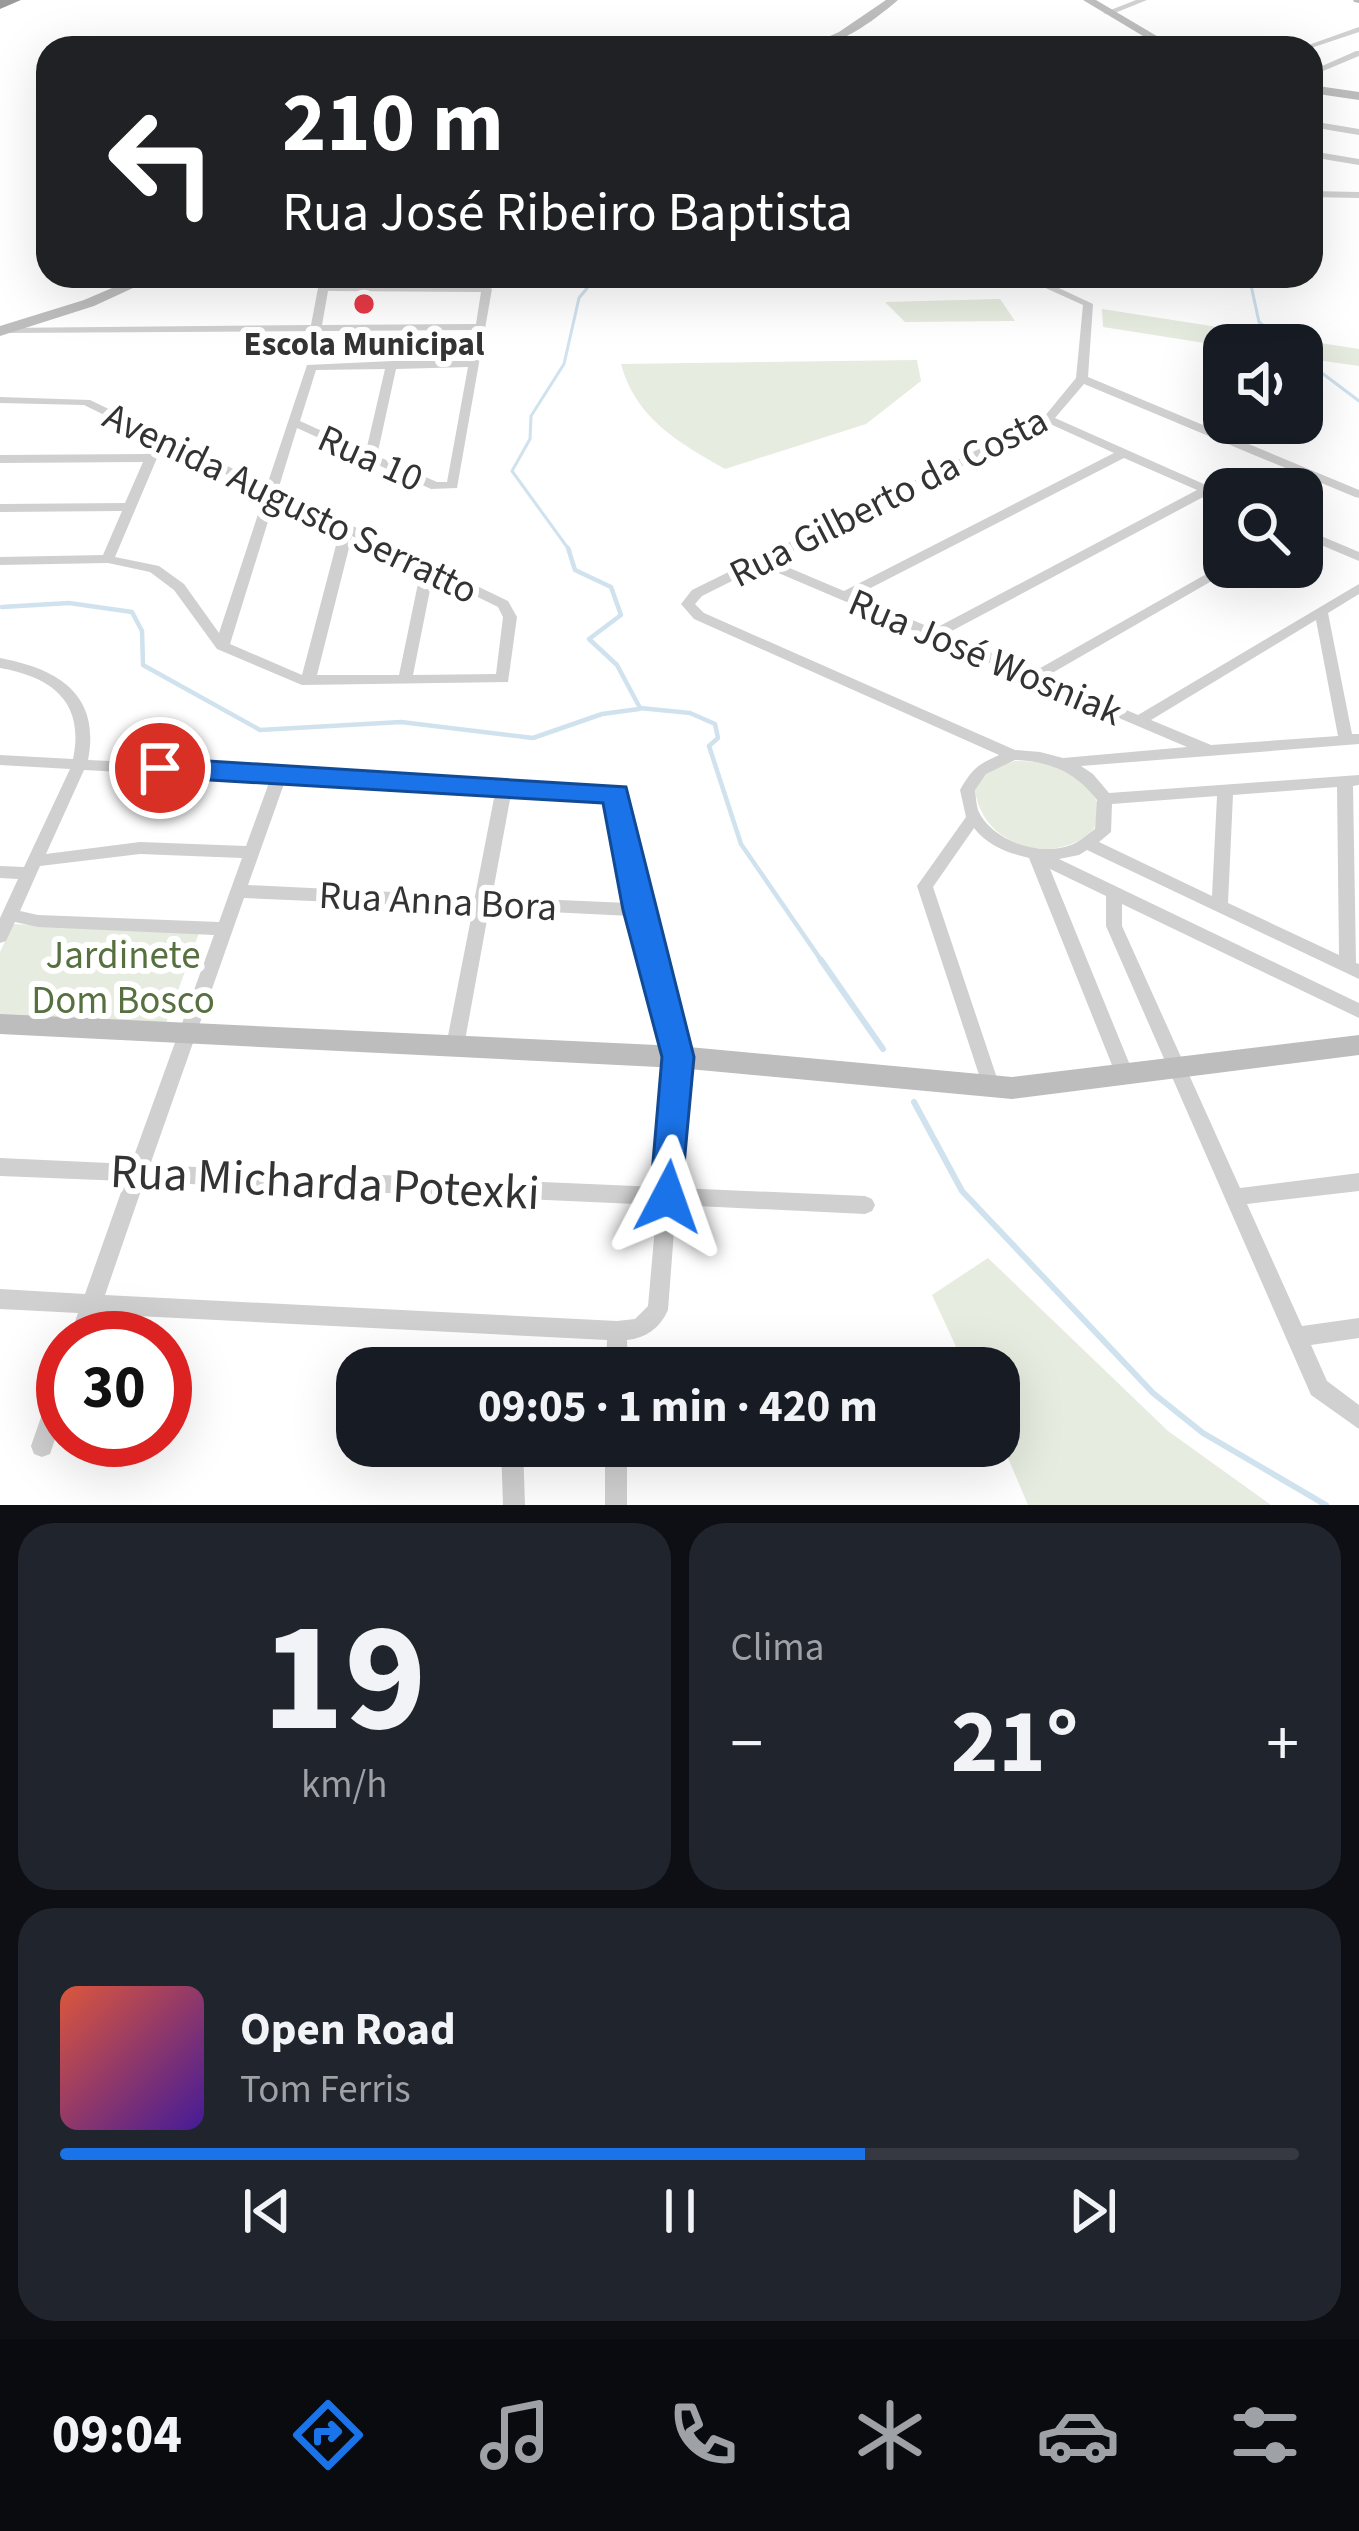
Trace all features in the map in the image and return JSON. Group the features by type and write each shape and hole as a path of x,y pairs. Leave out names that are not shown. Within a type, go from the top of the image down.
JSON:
{"highway":[{"path":"1,2 14,0"}],"main road":[{"path":"838,36 893,0"},
{"path":"1088,0 1149,36"},
{"path":"1323,90 1359,96"},
{"path":"2,330 57,321 127,288"},
{"path":"0,1024 678,1057 991,1087 1177,1069 1358,1044"}],"street":[{"path":"1107,13 1143,0"},
{"path":"1323,41 1359,29"},
{"path":"1323,69 1359,53"},
{"path":"1337,63 1359,70"},
{"path":"1323,126 1359,132"},
{"path":"1323,156 1359,163"},
{"path":"1323,194 1359,195"},
{"path":"222,646 314,365 475,364 487,289 323,288 316,328"},
{"path":"1051,288 1088,304 1082,379 1359,494"},
{"path":"57,321 481,327"},
{"path":"371,457 392,364"},
{"name":"Rua 10","path":"293,422 435,486 449,487 456,481 475,364"},
{"name":"Rua Gilberto da Costa","path":"1013,755 699,616 688,604 697,593 1048,419 1082,379"},
{"name":"Avenida Augusto Serratto","path":"0,400 86,402 508,608 503,679 406,680"},
{"path":"1048,419 1203,488"},
{"path":"108,560 159,438"},
{"path":"844,596 1124,453"},
{"path":"0,459 151,458"},
{"path":"935,634 1203,492"},
{"path":"0,508 130,507"},
{"path":"308,681 347,529"},
{"path":"1323,541 1359,557"},
{"path":"0,561 108,560 143,565 171,580 222,646 308,681 406,680 428,568"},
{"name":"Rua José Wosniak","path":"762,561 1210,751"},
{"path":"1035,677 1203,582"},
{"path":"1139,721 1359,588"},
{"path":"1321,611 1352,740 1063,762 1013,755 981,767 970,778 966,806 972,820 998,843 1036,855 1359,1011"},
{"path":"0,663 46,676 78,704 87,723 80,764 0,936"},
{"path":"0,760 616,794 638,910 678,1057 658,1310 640,1329 0,1299"},
{"path":"1036,855 1075,852 1103,832 1105,799 1096,784 1063,762"},
{"path":"89,1311 280,774"},
{"path":"1090,845 1353,970 1352,780 1105,799"},
{"path":"455,1046 504,788"},
{"path":"1220,906 1225,790"},
{"path":"972,820 925,886 991,1087"},
{"path":"0,872 140,848 251,852"},
{"path":"1036,855 1125,1075"},
{"name":"Rua Anna Bora","path":"237,891 638,910"},
{"path":"1114,892 1114,926 1322,1393 1359,1418"},
{"path":"10,915 38,921 224,929"},
{"name":"Rua Micharda Potexki","path":"5,1161 139,1172 865,1205"},
{"path":"1234,1197 1359,1182"},
{"path":"1296,1337 1359,1328"},
{"path":"617,1331 617,1347"},
{"path":"513,1467 514,1505"},
{"path":"616,1467 616,1505"}],"green space":[{"path":"1000,299 1015,321 905,322 885,302"},
{"path":"1102,309 1203,325 1203,343 1103,327"},
{"path":"1323,343 1359,349 1359,366 1323,361"},
{"path":"917,360 921,381 866,424 725,469 675,438 648,414 621,364"},
{"path":"1015,761 1066,770 1086,785 1099,807 1094,829 1059,848 1039,849 1021,845 990,824 975,788 989,770"},
{"name":"Jardinete Dom Bosco","path":"13,924 199,933 165,1026 0,1018 0,952"},
{"path":"988,1258 1168,1431 1271,1505 1028,1505 1012,1467 1020,1467 1020,1347 956,1347 932,1295"}],"waterway":[{"path":"568,548 512,471 530,439 531,416 564,364 579,298 587,288"},
{"path":"1252,288 1261,324"},
{"path":"1323,374 1359,401"},
{"path":"568,548 575,570 611,587 621,615 589,639 617,665 640,708 690,713 715,724 718,738 709,746 741,844 823,963"},
{"path":"2,607 69,603 132,612 142,631 143,665 260,730 401,722 533,738 602,714 639,709"},
{"path":"821,960 883,1049"},
{"path":"914,1102 962,1191 1153,1393 1203,1433 1326,1505"}],"place":[{"name":"Escola Municipal","path":"364,304"}],"route":[{"path":"160,768 616,794 638,910 678,1057 668,1197"}]}
